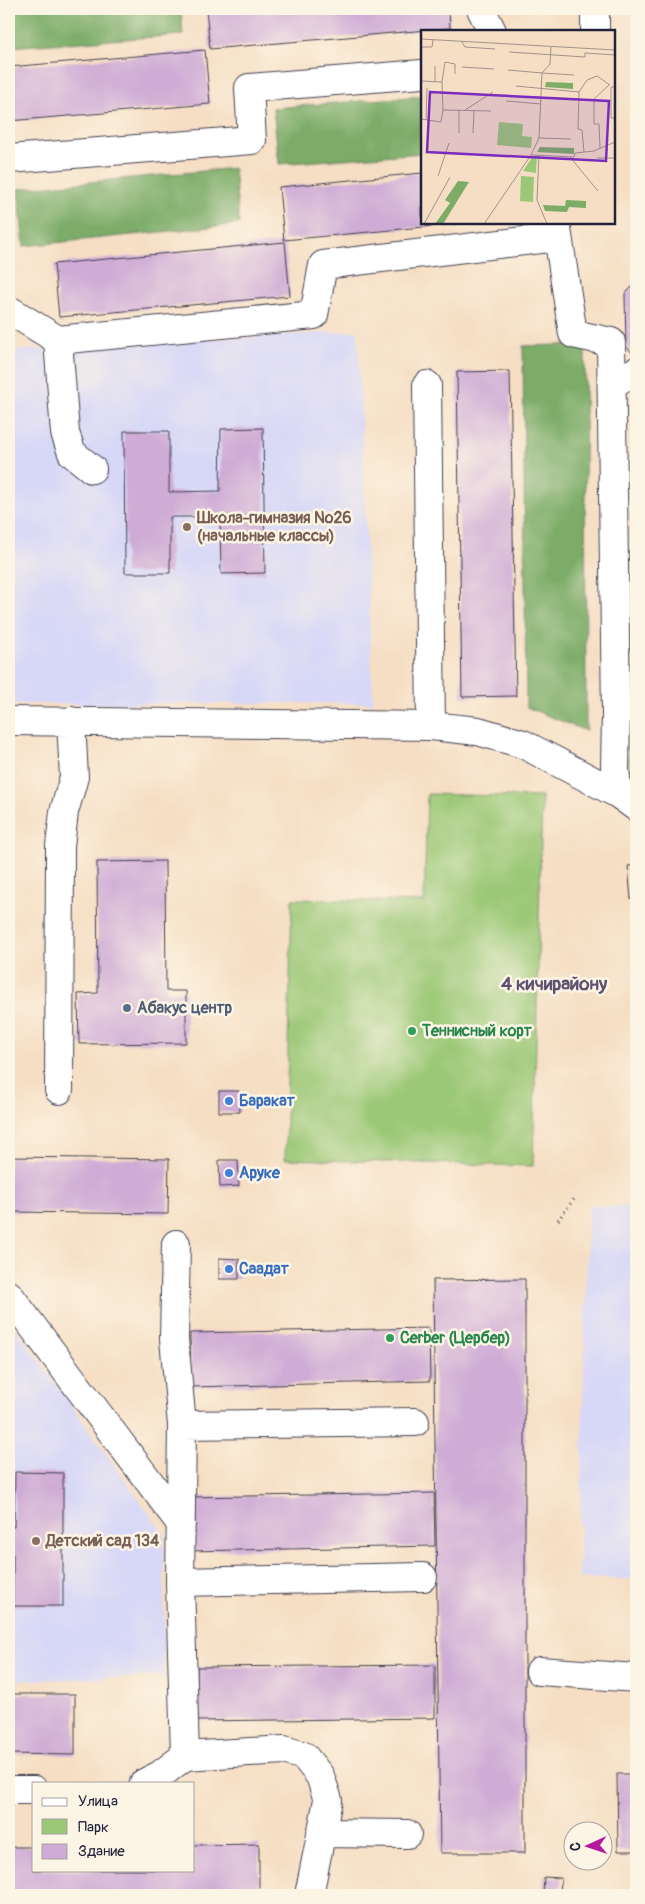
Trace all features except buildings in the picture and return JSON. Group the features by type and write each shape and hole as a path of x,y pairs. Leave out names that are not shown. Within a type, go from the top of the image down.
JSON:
{"street":[{"path":"481,9 492,30"},
{"path":"595,9 596,30"},
{"path":"9,160 252,140 249,88 421,74"},
{"path":"9,310 58,340 314,315 323,265 557,230 574,334 611,342 624,377 626,714 615,770 627,800"},
{"path":"58,340 65,433 72,452 92,469"},
{"path":"427,385 431,726"},
{"path":"9,721 431,726 478,731 523,744 627,800"},
{"path":"59,1090 60,846 64,812 74,777 71,721"},
{"path":"176,1244 174,1339 182,1426 180,1582 185,1756"},
{"path":"9,1295 181,1524"},
{"path":"182,1426 415,1422"},
{"path":"180,1582 423,1577"},
{"path":"540,1671 636,1678"},
{"path":"146,1782 160,1775 185,1756 284,1750 304,1756 320,1776 328,1800 309,1895"},
{"path":"9,1790 32,1790"},
{"path":"321,1833 407,1834"}],"path":[{"path":"558,1220 574,1199"}],"shaded area":[{"name":"Школа-гимназия №26 (начальные классы)","path":"358,331 373,703 9,704 9,351"},
{"path":"588,1206 636,1207 636,1579 579,1578"},
{"path":"9,1319 164,1534 164,1676 9,1681"}],"green space":[{"path":"9,9 181,9 183,35 9,47"},
{"path":"421,96 421,153 279,164 273,108"},
{"path":"234,168 239,224 24,246 18,189"},
{"path":"585,344 586,731 526,707 523,346"},
{"path":"629,731 636,731 636,779 629,774"},
{"name":"Теннисный корт","path":"427,794 542,797 533,1166 285,1159 292,899 424,902"}],"place":[{"name":"Школа-гимназия №26 (начальные классы)","path":"187,527"},
{"name":"Абакус центр","path":"127,1008"},
{"name":"Теннисный корт","path":"412,1031"},
{"name":"Баракат","path":"229,1101"},
{"name":"Аруке","path":"229,1173"},
{"name":"Саадат","path":"229,1269"},
{"name":"Cerber (Цербер)","path":"390,1338"},
{"name":"Детский сад 134","path":"36,1541"}],"district":[{"name":"4 кичирайону","path":"554,984"}]}
